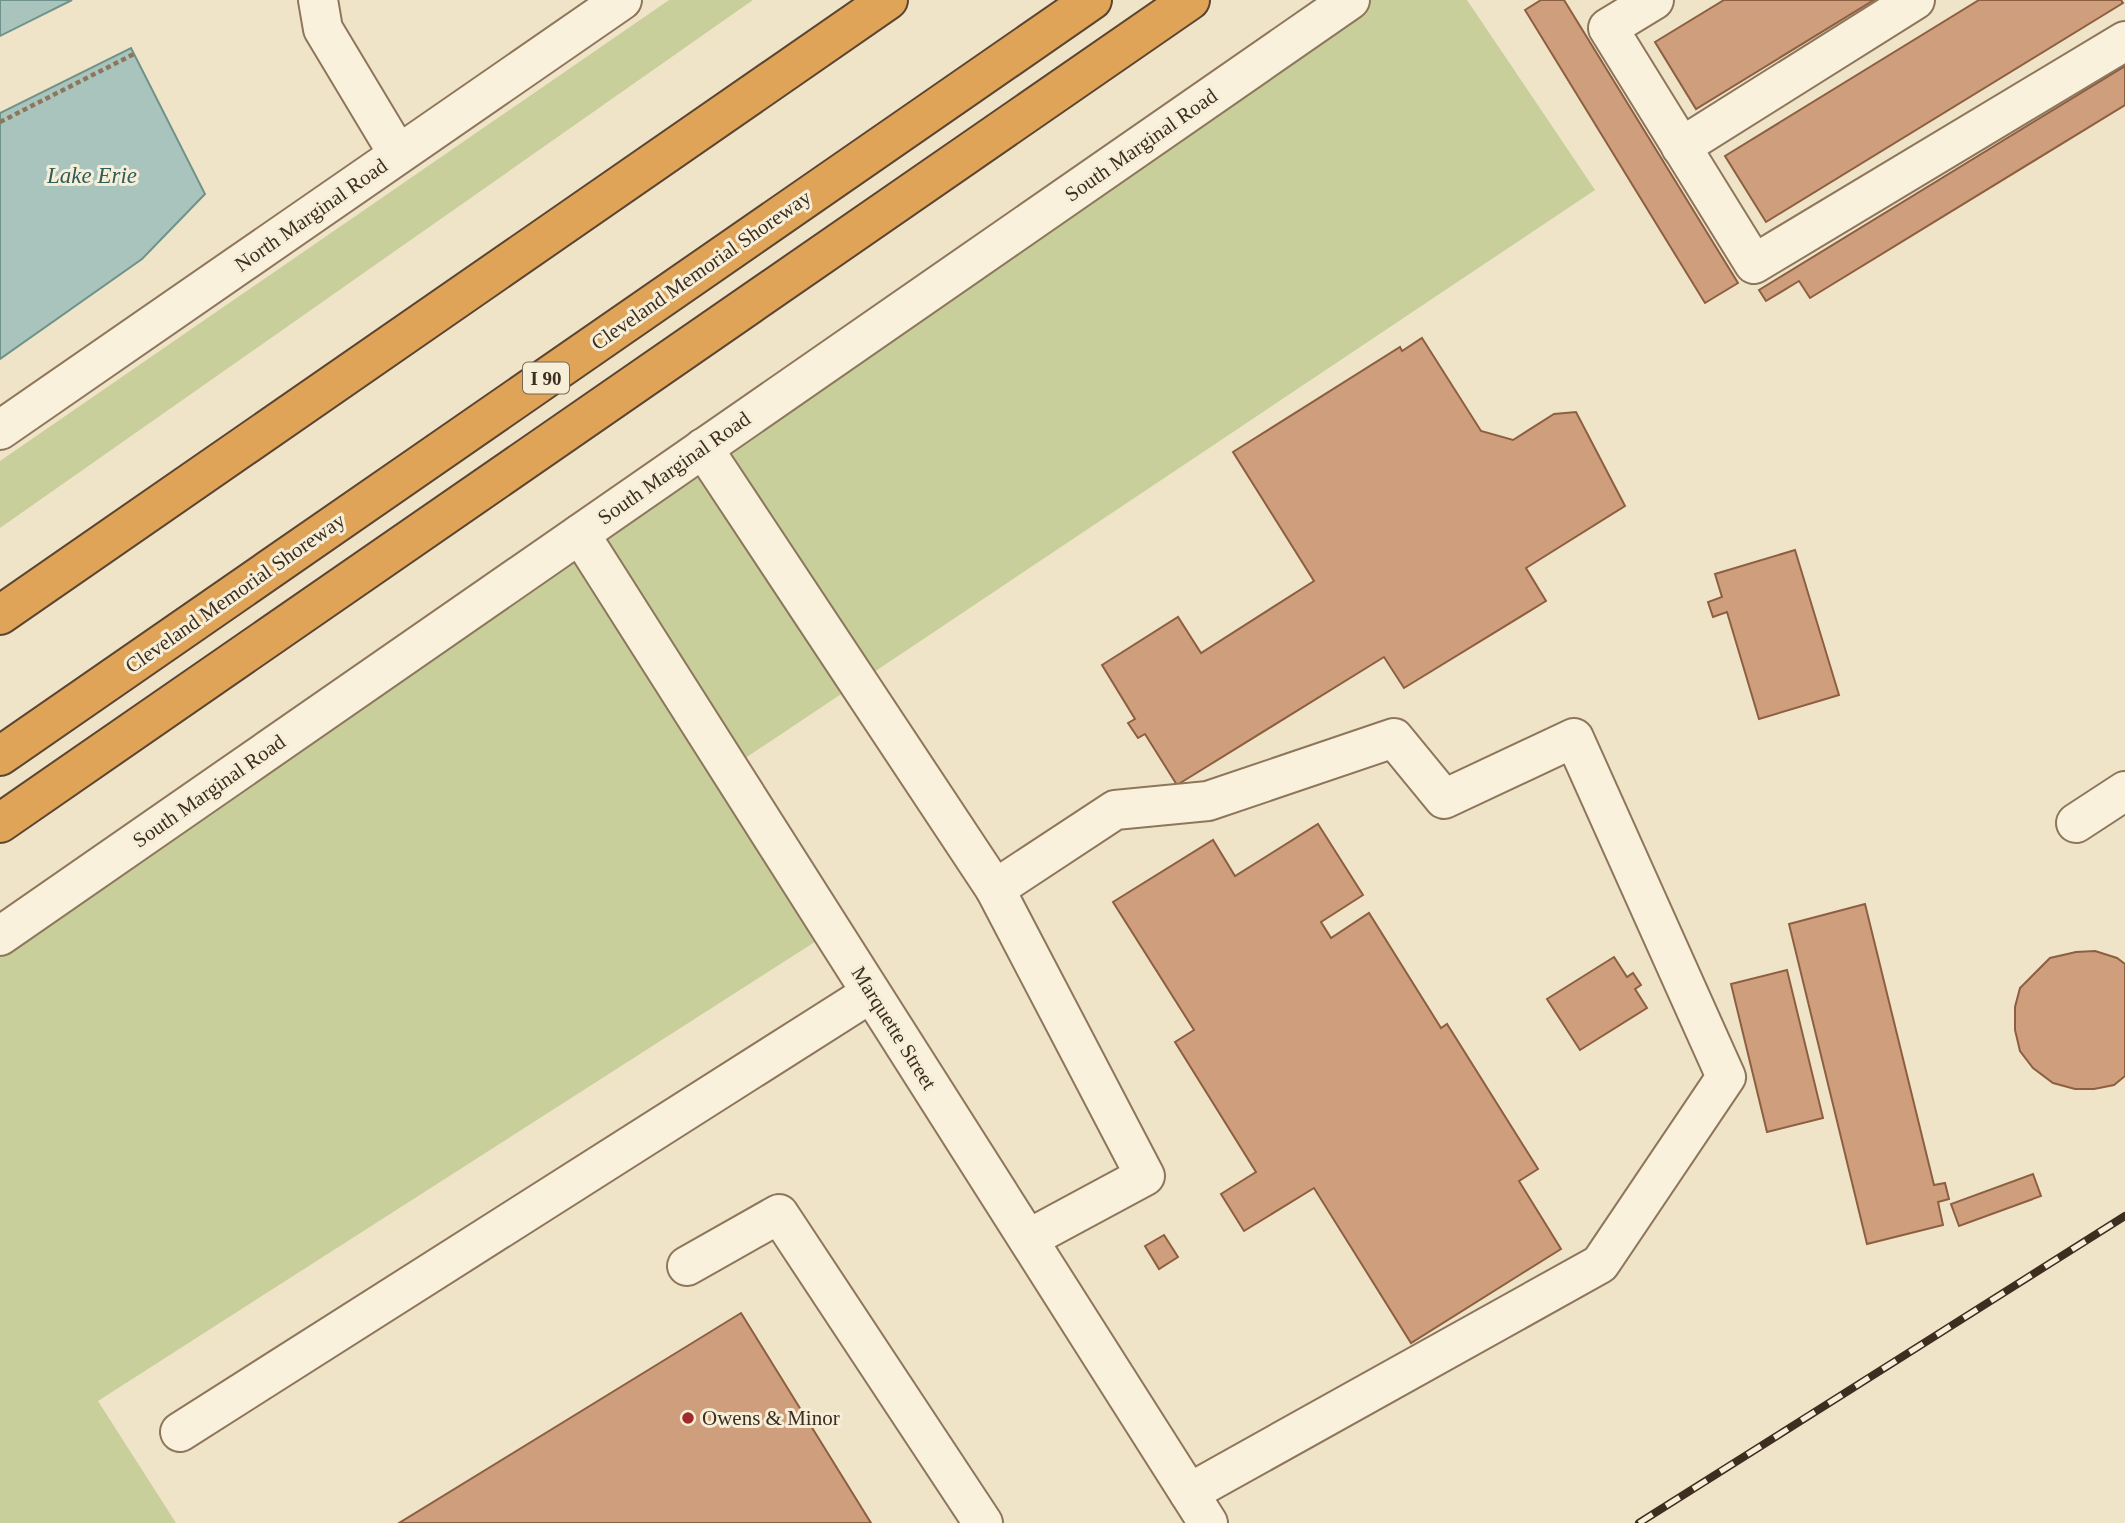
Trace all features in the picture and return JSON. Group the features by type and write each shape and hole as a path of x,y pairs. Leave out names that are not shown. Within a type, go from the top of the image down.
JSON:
{"highway":[{"path":"0,615 888,0"},
{"name":"Cleveland Memorial Shoreway","path":"0,756 1092,0"},
{"path":"0,823 1190,0"}],"street":[{"path":"318,0 323,29 398,154"},
{"name":"North Marginal Road","path":"0,430 622,0"},
{"name":"South Marginal Road","path":"0,936 1350,0"},
{"path":"1654,0 1608,28 1754,264 2125,41"},
{"path":"1681,147 1915,0"},
{"path":"703,448 995,889 1145,1176 1028,1239"},
{"name":"Marquette Street","path":"580,534 1199,1508"},
{"path":"995,889 1115,810 1208,801 1394,738 1444,799 1574,738 1726,1077 1600,1264 1199,1508"},
{"path":"2076,824 2125,791"},
{"path":"180,1432 871,993"},
{"path":"687,1266 779,1214 983,1523"}],"path":[{"path":"0,122 134,54"}],"green space":[{"path":"669,0 753,0 0,528 0,461"},
{"path":"1350,0 1467,0 1595,190 729,769 832,931 98,1401 176,1523 0,1523 0,936"}],"water":[{"path":"0,0 72,0 0,36"},
{"name":"Lake Erie","path":"131,48 205,194 142,259 0,359 0,113"}],"building":[{"path":"1541,0 1564,0 1738,283 1705,303 1525,10"},
{"path":"1724,0 1874,0 1696,109 1655,42"},
{"path":"1979,0 2121,0 2123,3 1766,222 1725,156"},
{"path":"2125,66 2125,105 1810,298 1799,281 1766,301 1759,290"},
{"path":"1422,338 1481,431 1513,440 1554,414 1576,412 1625,506 1526,568 1546,601 1404,688 1384,657 1177,785 1145,734 1138,738 1128,723 1135,719 1102,665 1178,617 1201,653 1314,581 1233,452 1400,347 1402,351"},
{"path":"1795,550 1839,695 1759,719 1727,612 1713,617 1708,602 1722,597 1715,574"},
{"path":"1318,824 1363,895 1321,922 1331,938 1369,913 1441,1028 1447,1024 1538,1169 1519,1181 1561,1249 1411,1343 1314,1188 1244,1231 1221,1194 1256,1172 1175,1042 1194,1030 1113,902 1213,840 1235,876"},
{"path":"1865,904 1934,1185 1945,1183 1949,1199 1938,1202 1943,1225 1867,1244 1789,924"},
{"path":"2095,951 2117,958 2125,964 2125,1076 2114,1085 2075,1089 2053,1083 2033,1068 2020,1051 2015,1030 2015,1007 2020,988 2050,958"},
{"path":"1614,957 1627,977 1633,973 1641,985 1635,989 1647,1008 1580,1050 1547,999"},
{"path":"1787,970 1823,1118 1767,1132 1731,984"},
{"path":"2033,1174 2041,1196 1959,1226 1951,1204"},
{"path":"1164,1235 1178,1257 1159,1269 1145,1246"},
{"name":"Owens & Minor","path":"741,1313 871,1523 399,1523"}],"railway":[{"path":"1639,1523 2125,1216"}],"place":[{"name":"Owens & Minor","path":"688,1418"}]}
